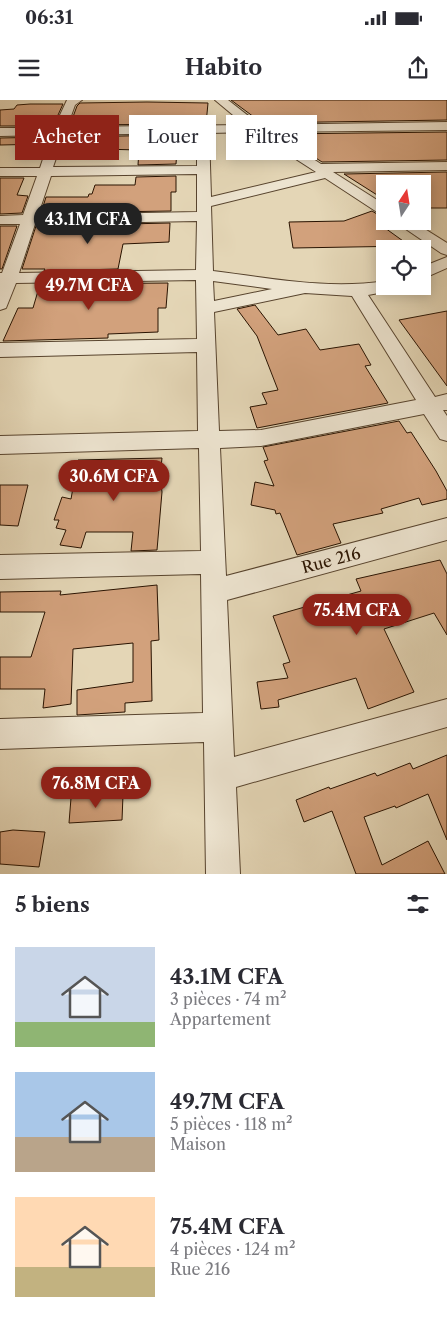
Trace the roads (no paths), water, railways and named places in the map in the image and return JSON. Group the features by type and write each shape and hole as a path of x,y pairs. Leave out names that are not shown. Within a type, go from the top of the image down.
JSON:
{"street":[{"path":"65,115 70,103 76,100"},
{"path":"221,100 240,115"},
{"path":"317,127 447,126"},
{"path":"0,132 15,132"},
{"path":"0,304 4,278 29,219 49,160"},
{"path":"203,160 205,308 223,874"},
{"path":"304,160 376,205"},
{"path":"0,220 204,210 321,171 447,166"},
{"path":"0,172 203,170"},
{"path":"415,230 447,250"},
{"path":"431,270 447,262"},
{"path":"4,278 205,275 305,288 357,291 376,288"},
{"path":"205,308 305,288"},
{"path":"357,291 439,404 447,433"},
{"path":"0,350 207,345"},
{"path":"0,445 210,441 274,436 439,404"},
{"name":"Rue 216","path":"214,591 447,529"},
{"path":"0,567 214,562"},
{"path":"220,776 447,713"},
{"path":"0,734 219,727"}]}
